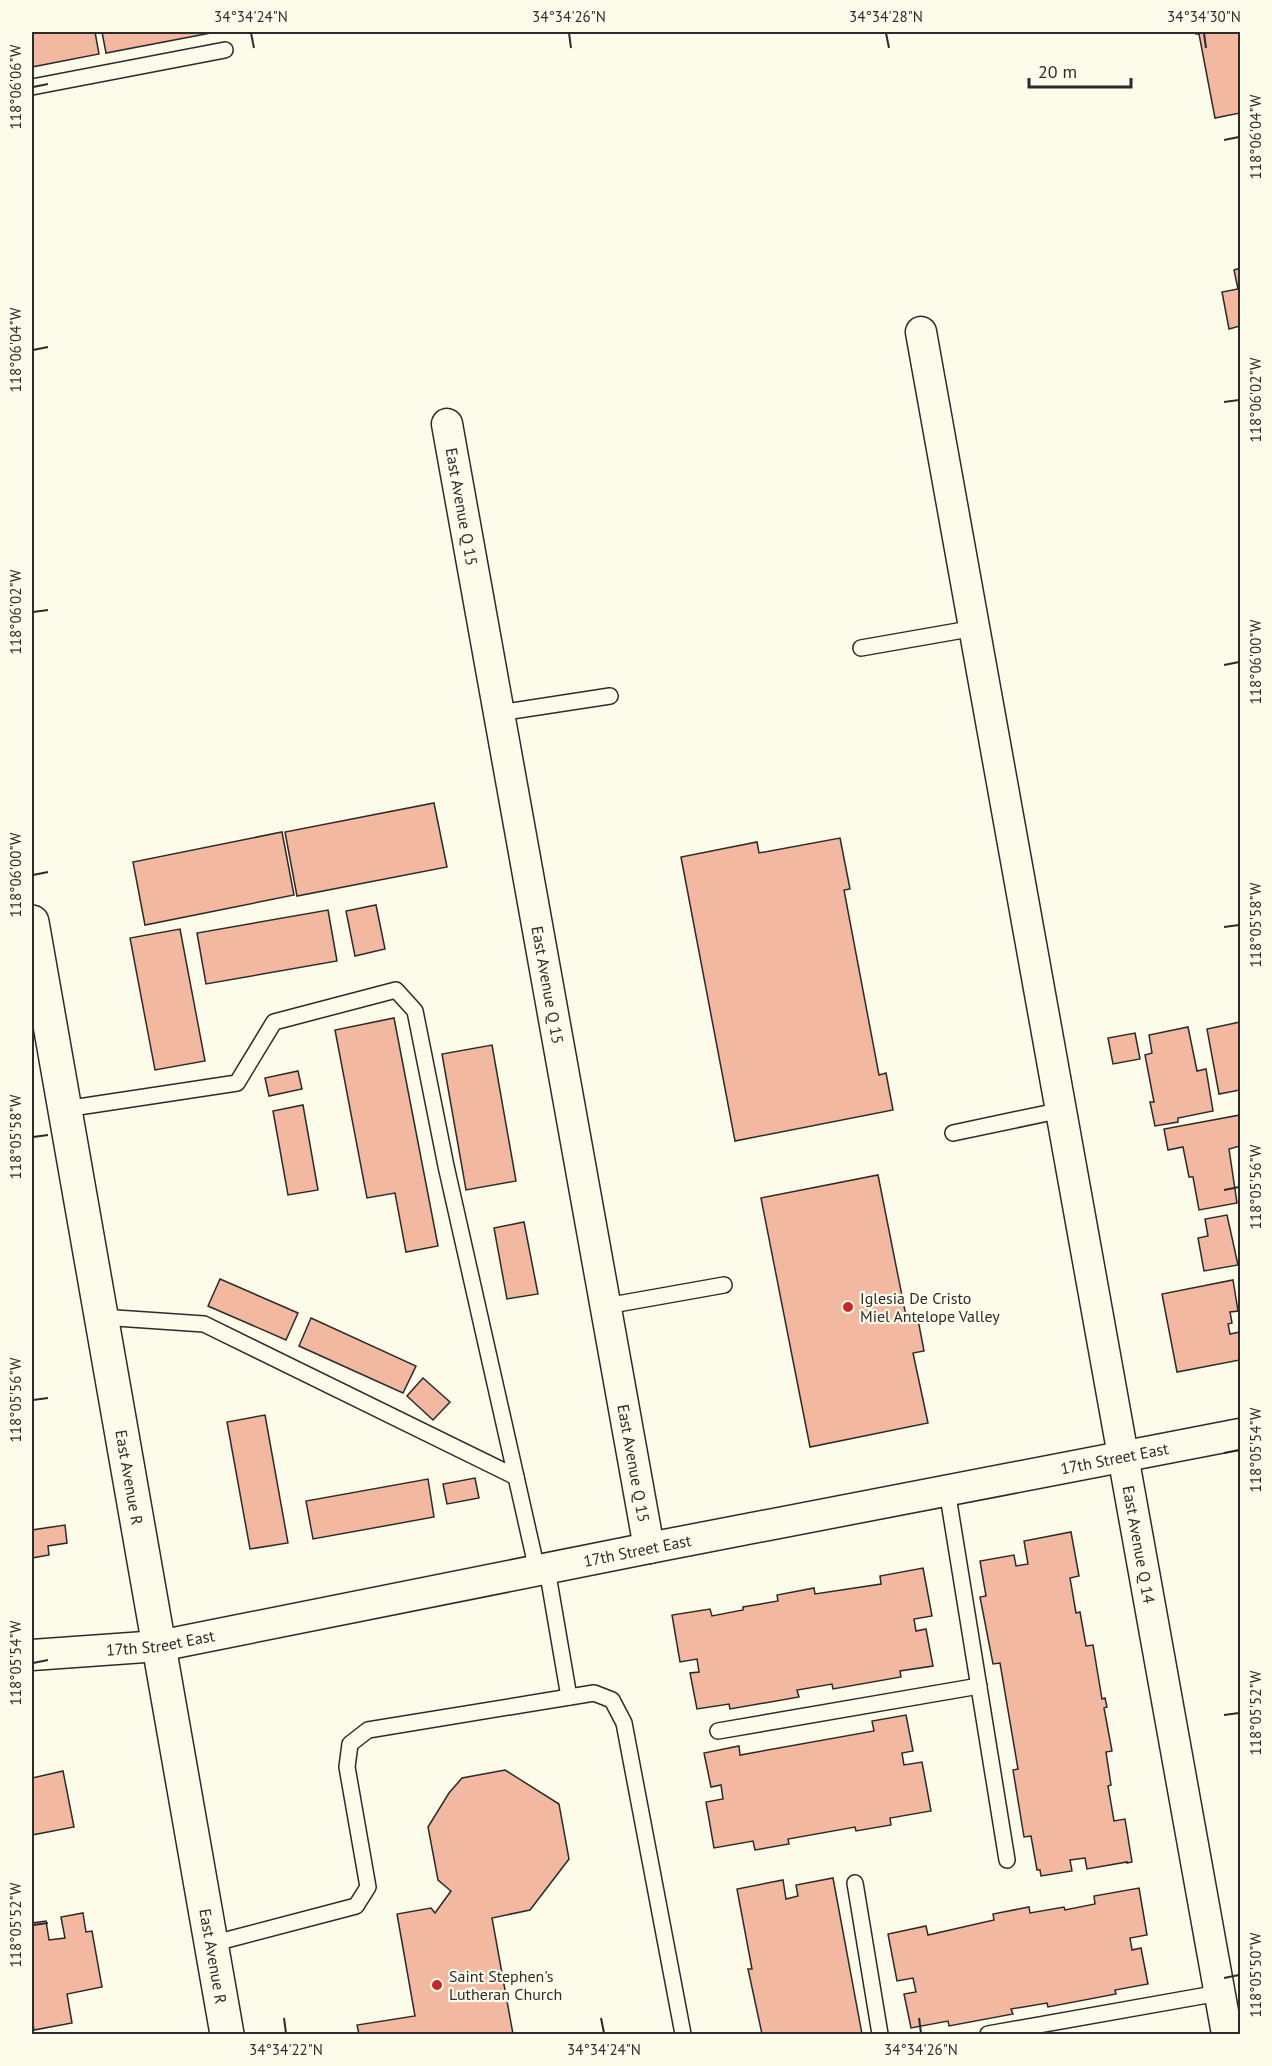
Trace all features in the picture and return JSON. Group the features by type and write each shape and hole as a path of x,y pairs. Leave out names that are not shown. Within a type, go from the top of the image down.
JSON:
{"main road":[{"name":"East Avenue R","path":"32,922 227,2034"}],"street":[{"name":"East Avenue Q 14","path":"921,332 1227,2034"},
{"name":"East Avenue Q 15","path":"447,424 649,1548"},
{"name":"17th Street East","path":"32,1655 159,1646 649,1548 1240,1434"}],"lane":[{"path":"32,87 225,50"},
{"path":"861,648 975,627"},
{"path":"499,713 610,696"},
{"path":"65,1109 237,1083 274,1022 396,990 415,1011 446,1166 516,1477 542,1569 569,1697"},
{"path":"953,1133 1062,1110"},
{"path":"606,1306 724,1285"},
{"path":"101,1317 204,1324 516,1477"},
{"path":"947,1490 1007,1860"},
{"path":"718,1731 979,1686"},
{"path":"211,1944 356,1906 368,1887 347,1767 350,1744 368,1730 594,1693 612,1700 624,1723 683,2034"},
{"path":"855,1883 880,2034"},
{"path":"988,2034 1220,1993"}],"building":[{"path":"32,32 95,32 99,54 32,67"},
{"path":"102,32 216,32 106,53"},
{"path":"1196,32 1240,32 1240,113 1215,118 1199,34"},
{"path":"1240,268 1240,326 1229,329 1222,292 1238,289 1234,270"},
{"path":"434,803 447,867 297,896 285,832"},
{"path":"282,832 294,895 145,925 133,862"},
{"path":"840,838 850,889 844,890 879,1075 886,1073 893,1110 735,1141 681,857 757,842 759,853"},
{"path":"376,905 385,949 355,956 346,911"},
{"path":"328,910 337,961 206,984 197,933"},
{"path":"180,929 205,1061 155,1070 130,938"},
{"path":"394,1018 438,1246 406,1252 395,1193 367,1198 335,1030"},
{"path":"1240,1022 1240,1090 1219,1094 1207,1029"},
{"path":"1188,1027 1197,1071 1206,1069 1213,1111 1178,1118 1178,1122 1155,1126 1150,1102 1154,1102 1145,1055 1152,1053 1149,1035"},
{"path":"1135,1033 1140,1059 1113,1064 1108,1038"},
{"path":"492,1045 516,1181 466,1190 442,1054"},
{"path":"298,1071 302,1089 269,1096 265,1078"},
{"path":"303,1105 318,1190 288,1195 273,1111"},
{"path":"1240,1115 1240,1146 1229,1149 1237,1203 1199,1210 1193,1177 1189,1177 1183,1147 1168,1150 1164,1129"},
{"path":"878,1175 906,1316 917,1314 924,1351 913,1353 928,1423 810,1447 761,1198"},
{"path":"1227,1215 1238,1265 1204,1271 1198,1238 1208,1236 1205,1219"},
{"path":"524,1222 538,1294 507,1299 494,1228"},
{"path":"220,1279 298,1313 286,1340 208,1306"},
{"path":"1233,1280 1238,1311 1230,1312 1232,1323 1228,1324 1230,1334 1240,1332 1240,1360 1177,1372 1162,1294"},
{"path":"311,1318 416,1366 403,1393 299,1346"},
{"path":"423,1378 450,1402 433,1420 407,1396"},
{"path":"265,1415 288,1543 250,1549 227,1422"},
{"path":"475,1478 479,1498 447,1504 443,1484"},
{"path":"428,1479 434,1517 313,1539 306,1501"},
{"path":"65,1525 67,1543 48,1546 49,1555 32,1558 32,1530"},
{"path":"1071,1532 1079,1576 1070,1578 1076,1613 1080,1612 1086,1646 1093,1645 1102,1699 1105,1698 1107,1707 1104,1708 1112,1751 1106,1752 1111,1785 1108,1786 1114,1821 1125,1819 1132,1862 1087,1869 1085,1858 1070,1860 1072,1871 1041,1876 1040,1870 1037,1870 1031,1836 1024,1837 1013,1770 1018,1769 1000,1663 993,1664 980,1597 986,1596 980,1561 1014,1555 1016,1566 1028,1564 1024,1541"},
{"path":"923,1568 932,1616 914,1619 916,1631 926,1629 933,1666 900,1671 901,1677 833,1689 832,1684 797,1690 799,1697 730,1709 729,1704 697,1709 690,1673 699,1672 697,1659 680,1662 672,1615 710,1609 712,1616 743,1610 743,1607 778,1601 777,1595 814,1588 815,1594 881,1584 880,1576"},
{"path":"906,1715 913,1751 902,1753 904,1765 922,1762 931,1811 890,1818 891,1825 856,1831 855,1827 788,1839 789,1844 755,1850 753,1841 714,1848 706,1802 723,1799 721,1785 711,1787 704,1753 739,1746 740,1755 874,1731 872,1721"},
{"path":"505,1770 559,1804 569,1859 530,1910 492,1918 513,2034 359,2034 357,2025 415,2016 397,1914 431,1908 435,1913 451,1891 438,1880 428,1827 449,1793 462,1778"},
{"path":"63,1771 74,1827 32,1835 32,1778"},
{"path":"833,1878 862,2034 762,2034 748,1969 752,1969 737,1889 783,1880 786,1899 798,1896 796,1885"},
{"path":"1139,1888 1147,1935 1130,1938 1132,1950 1141,1948 1148,1984 1115,1990 1116,1994 1048,2007 1047,2003 1011,2009 1013,2014 949,2026 948,2021 911,2028 904,1994 916,1992 913,1978 897,1981 888,1934 926,1926 928,1935 994,1920 993,1914 1029,1907 1030,1913 1064,1907 1065,1910 1095,1904 1094,1896"},
{"path":"83,1913 86,1932 92,1931 102,1987 67,1994 72,2023 34,2030 32,1923 46,1921 49,1940 65,1938 61,1917"}],"place":[{"name":"Iglesia De Cristo Miel Antelope Valley","path":"848,1307"},
{"name":"Saint Stephen's Lutheran Church","path":"437,1985"}]}
